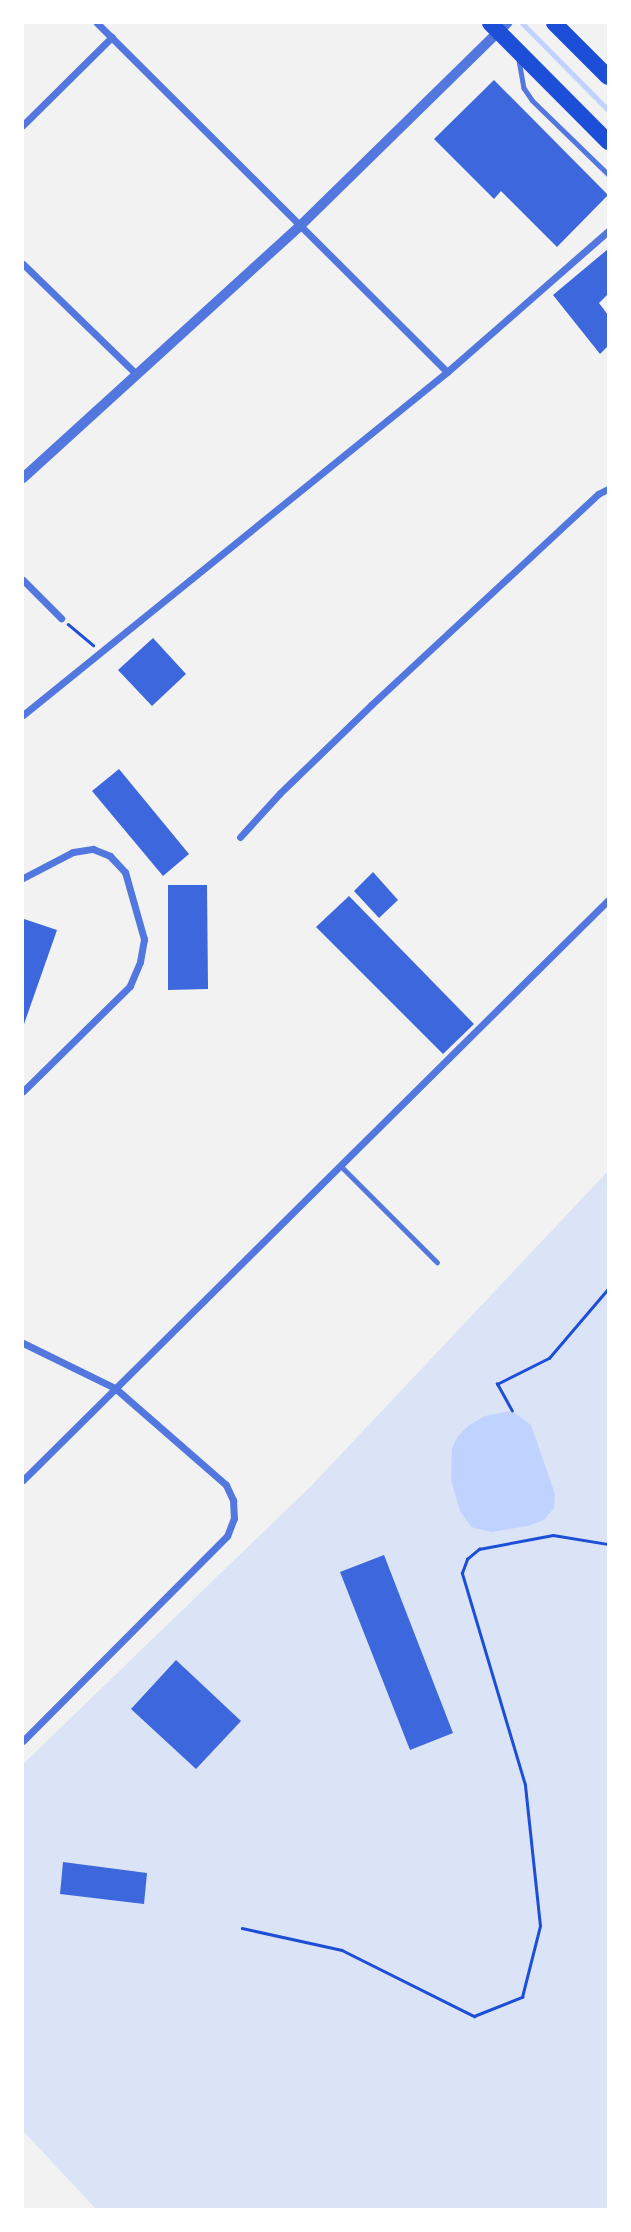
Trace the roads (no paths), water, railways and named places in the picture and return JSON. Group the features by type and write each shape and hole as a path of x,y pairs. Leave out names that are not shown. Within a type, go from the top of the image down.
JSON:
{"highway":[{"path":"554,23 608,77"},
{"path":"499,25 516,49 608,142"}],"street":[{"path":"97,23 447,372"},
{"path":"23,478 301,225 499,25"},
{"path":"23,125 112,37"},
{"path":"23,715 447,372 608,231"},
{"path":"23,264 137,374"},
{"path":"240,837 280,793 371,705 589,503 608,489"},
{"path":"23,580 61,618"},
{"path":"23,876 73,852 93,849 110,856 125,872 144,939 131,986 23,1091"},
{"path":"23,1480 608,900"},
{"path":"23,1343 115,1388 226,1485 233,1500 234,1518 227,1536 23,1741"}],"lane":[{"path":"516,49 524,88 532,100 608,174"},
{"path":"340,1165 437,1262"}],"water":[{"path":"512,1411 531,1425 555,1494 554,1508 544,1520 528,1526 491,1532 471,1527 460,1511 451,1480 452,1448 458,1436 469,1425 485,1416"}],"waterway":[{"path":"522,23 608,110"}]}
